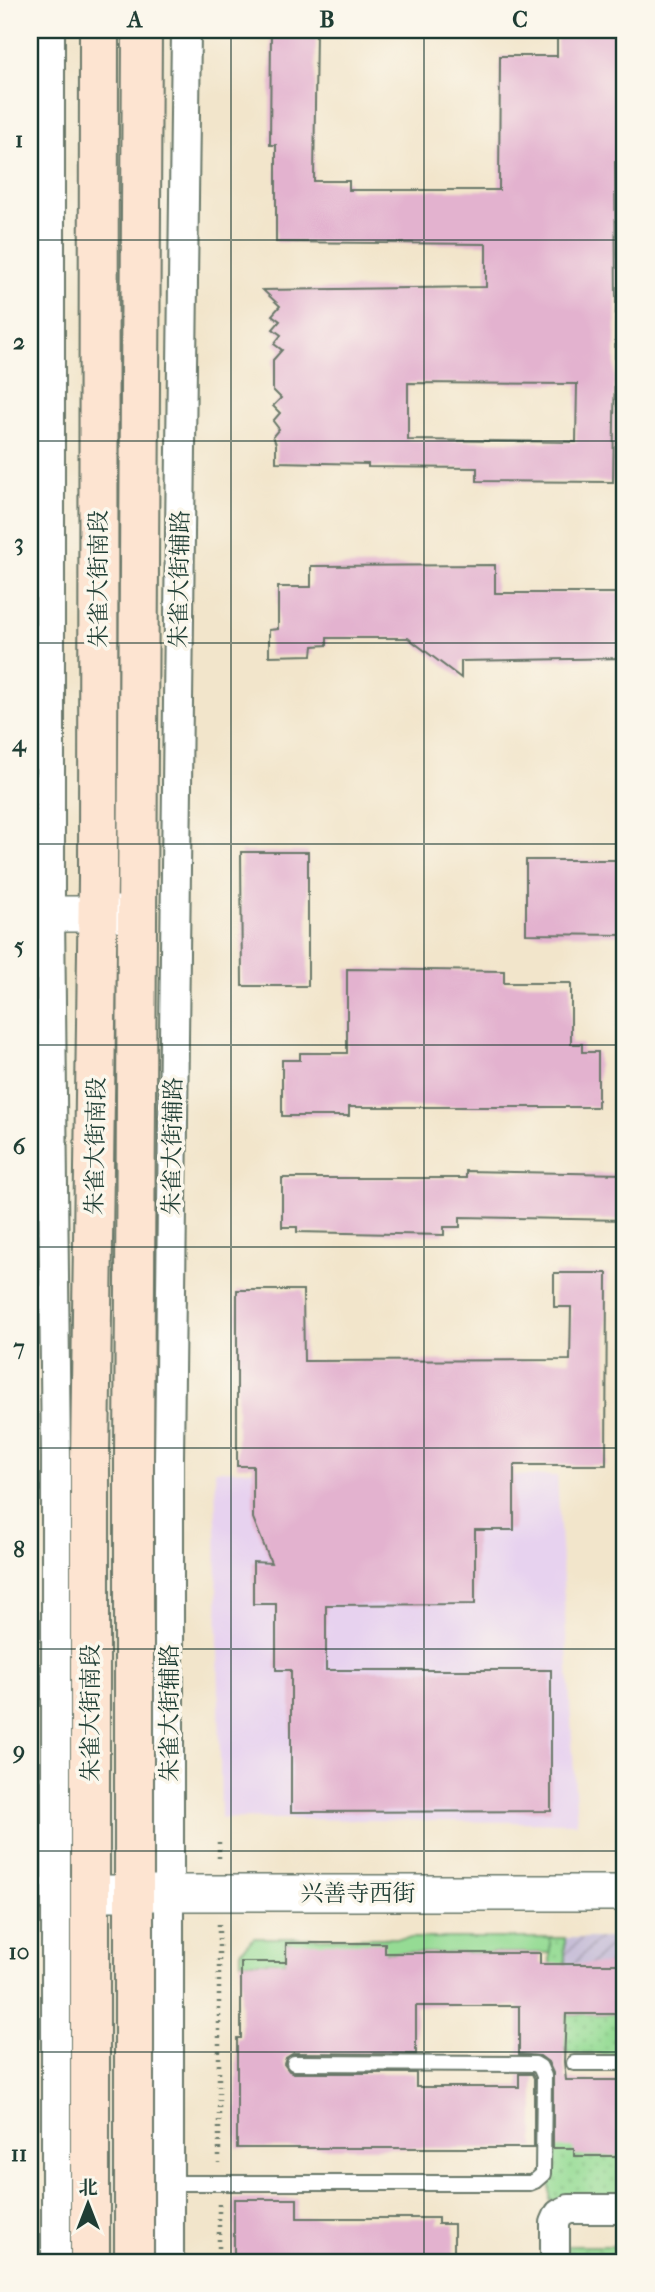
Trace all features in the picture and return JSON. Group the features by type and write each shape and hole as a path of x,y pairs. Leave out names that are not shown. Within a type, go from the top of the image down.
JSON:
{"main road":[{"name":"朱雀大街南段","path":"90,2262 90,1458 98,914 99,30"},
{"name":"朱雀大街南段","path":"134,2262 151,2183 151,1893 134,1444 142,30"}],"street":[{"path":"50,30 40,914 56,1458 56,2262"},
{"name":"朱雀大街辅路","path":"151,1893 169,1458 186,30"},
{"path":"40,914 138,914"},
{"name":"兴善寺西街","path":"90,1893 625,1893"},
{"path":"151,2183 169,2262"},
{"path":"555,2262 555,2223 563,2210 625,2209"}],"lane":[{"path":"151,2183 530,2183 536,2182 543,2174 544,2077 536,2064 293,2063"},
{"path":"574,2063 625,2063"}],"path":[{"path":"219,1842 219,2262"}],"shaded area":[{"path":"215,1470 557,1476 577,1823 221,1818"},
{"path":"565,1938 625,1938 625,1964 565,1964"}],"green space":[{"path":"254,1938 550,1938 550,1953 385,1953 286,1943 286,1962 241,1962 241,1951"},
{"path":"550,1938 565,1938 565,2014 625,2014 625,2054 566,2054 566,2049 550,2049"},
{"path":"625,2101 625,2200 550,2200 550,2103"},
{"path":"566,2246 624,2246 624,2262 566,2262"}],"building":[{"path":"271,30 316,30 314,181 349,181 349,190 499,190 500,56 557,56 557,30 625,30 625,162 615,162 613,482 477,481 477,468 368,467 368,464 276,462 273,436 279,429 273,421 280,413 273,406 281,398 273,390 273,360 282,350 274,344 281,335 273,329 280,321 272,315 280,306 263,290 486,287 486,244 276,242 276,145 270,145","holes":["408,383 577,384 576,442 408,440"]},
{"path":"495,565 495,593 620,593 620,617 625,617 625,658 461,661 461,678 408,638 327,638 327,645 313,646 312,655 269,656 269,630 278,629 278,587 311,587 311,566"},
{"path":"241,852 308,852 308,986 242,986"},
{"path":"526,860 625,860 625,935 526,934"},
{"path":"347,969 504,971 504,983 571,983 571,1044 582,1044 582,1052 598,1052 598,1107 349,1107 349,1116 282,1116 282,1060 300,1060 300,1053 347,1053"},
{"path":"466,1171 625,1174 625,1220 460,1217 460,1227 444,1227 444,1235 297,1232 297,1227 282,1227 282,1178 466,1178"},
{"path":"554,1273 607,1273 606,1465 514,1465 514,1530 475,1530 475,1604 326,1605 326,1670 551,1670 551,1811 291,1812 291,1670 276,1670 276,1604 253,1604 253,1562 271,1563 253,1518 253,1466 237,1466 237,1290 303,1290 304,1361 570,1360 571,1307 554,1307"},
{"path":"286,1943 385,1943 385,1953 540,1953 540,1964 625,1964 625,2014 566,2014 564,2062 566,2080 625,2080 625,2156 574,2156 574,2148 553,2148 553,2073 548,2062 540,2056 519,2054 519,2006 416,2006 416,2054 294,2053 286,2058 284,2064 294,2073 416,2073 416,2087 519,2087 519,2074 532,2074 534,2148 237,2148 237,2038 241,2038 241,1962 286,1962"},
{"path":"234,2199 297,2199 297,2218 438,2218 438,2224 454,2224 454,2262 234,2262"}]}
